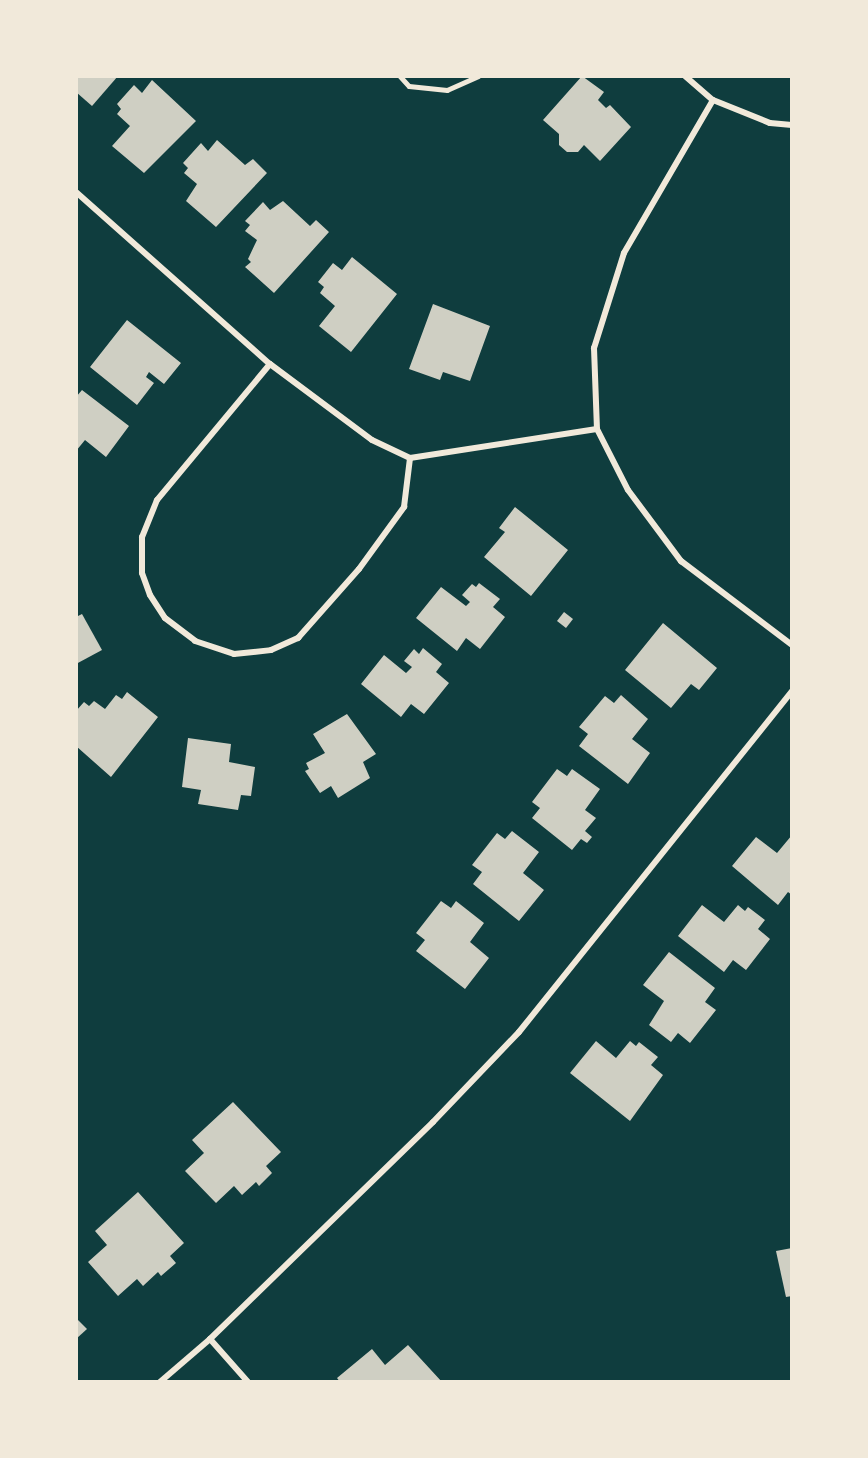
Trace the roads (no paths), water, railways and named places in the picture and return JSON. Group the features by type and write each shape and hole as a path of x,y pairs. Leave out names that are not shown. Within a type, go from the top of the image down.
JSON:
{"street":[{"path":"685,76 713,100 770,123 792,125"},
{"path":"713,100 624,253 594,348 597,429 628,490 681,561 792,645"},
{"path":"76,192 270,364 372,440 410,458 597,429"},
{"path":"270,364 157,500 142,537 141,573 150,595 165,618 195,641 234,654 272,650 298,638 359,569 404,507 410,458"},
{"path":"160,1382 210,1339 433,1122 519,1032 792,691"},
{"path":"210,1339 248,1382"}],"lane":[{"path":"400,76 409,86 447,90 478,76"}]}
